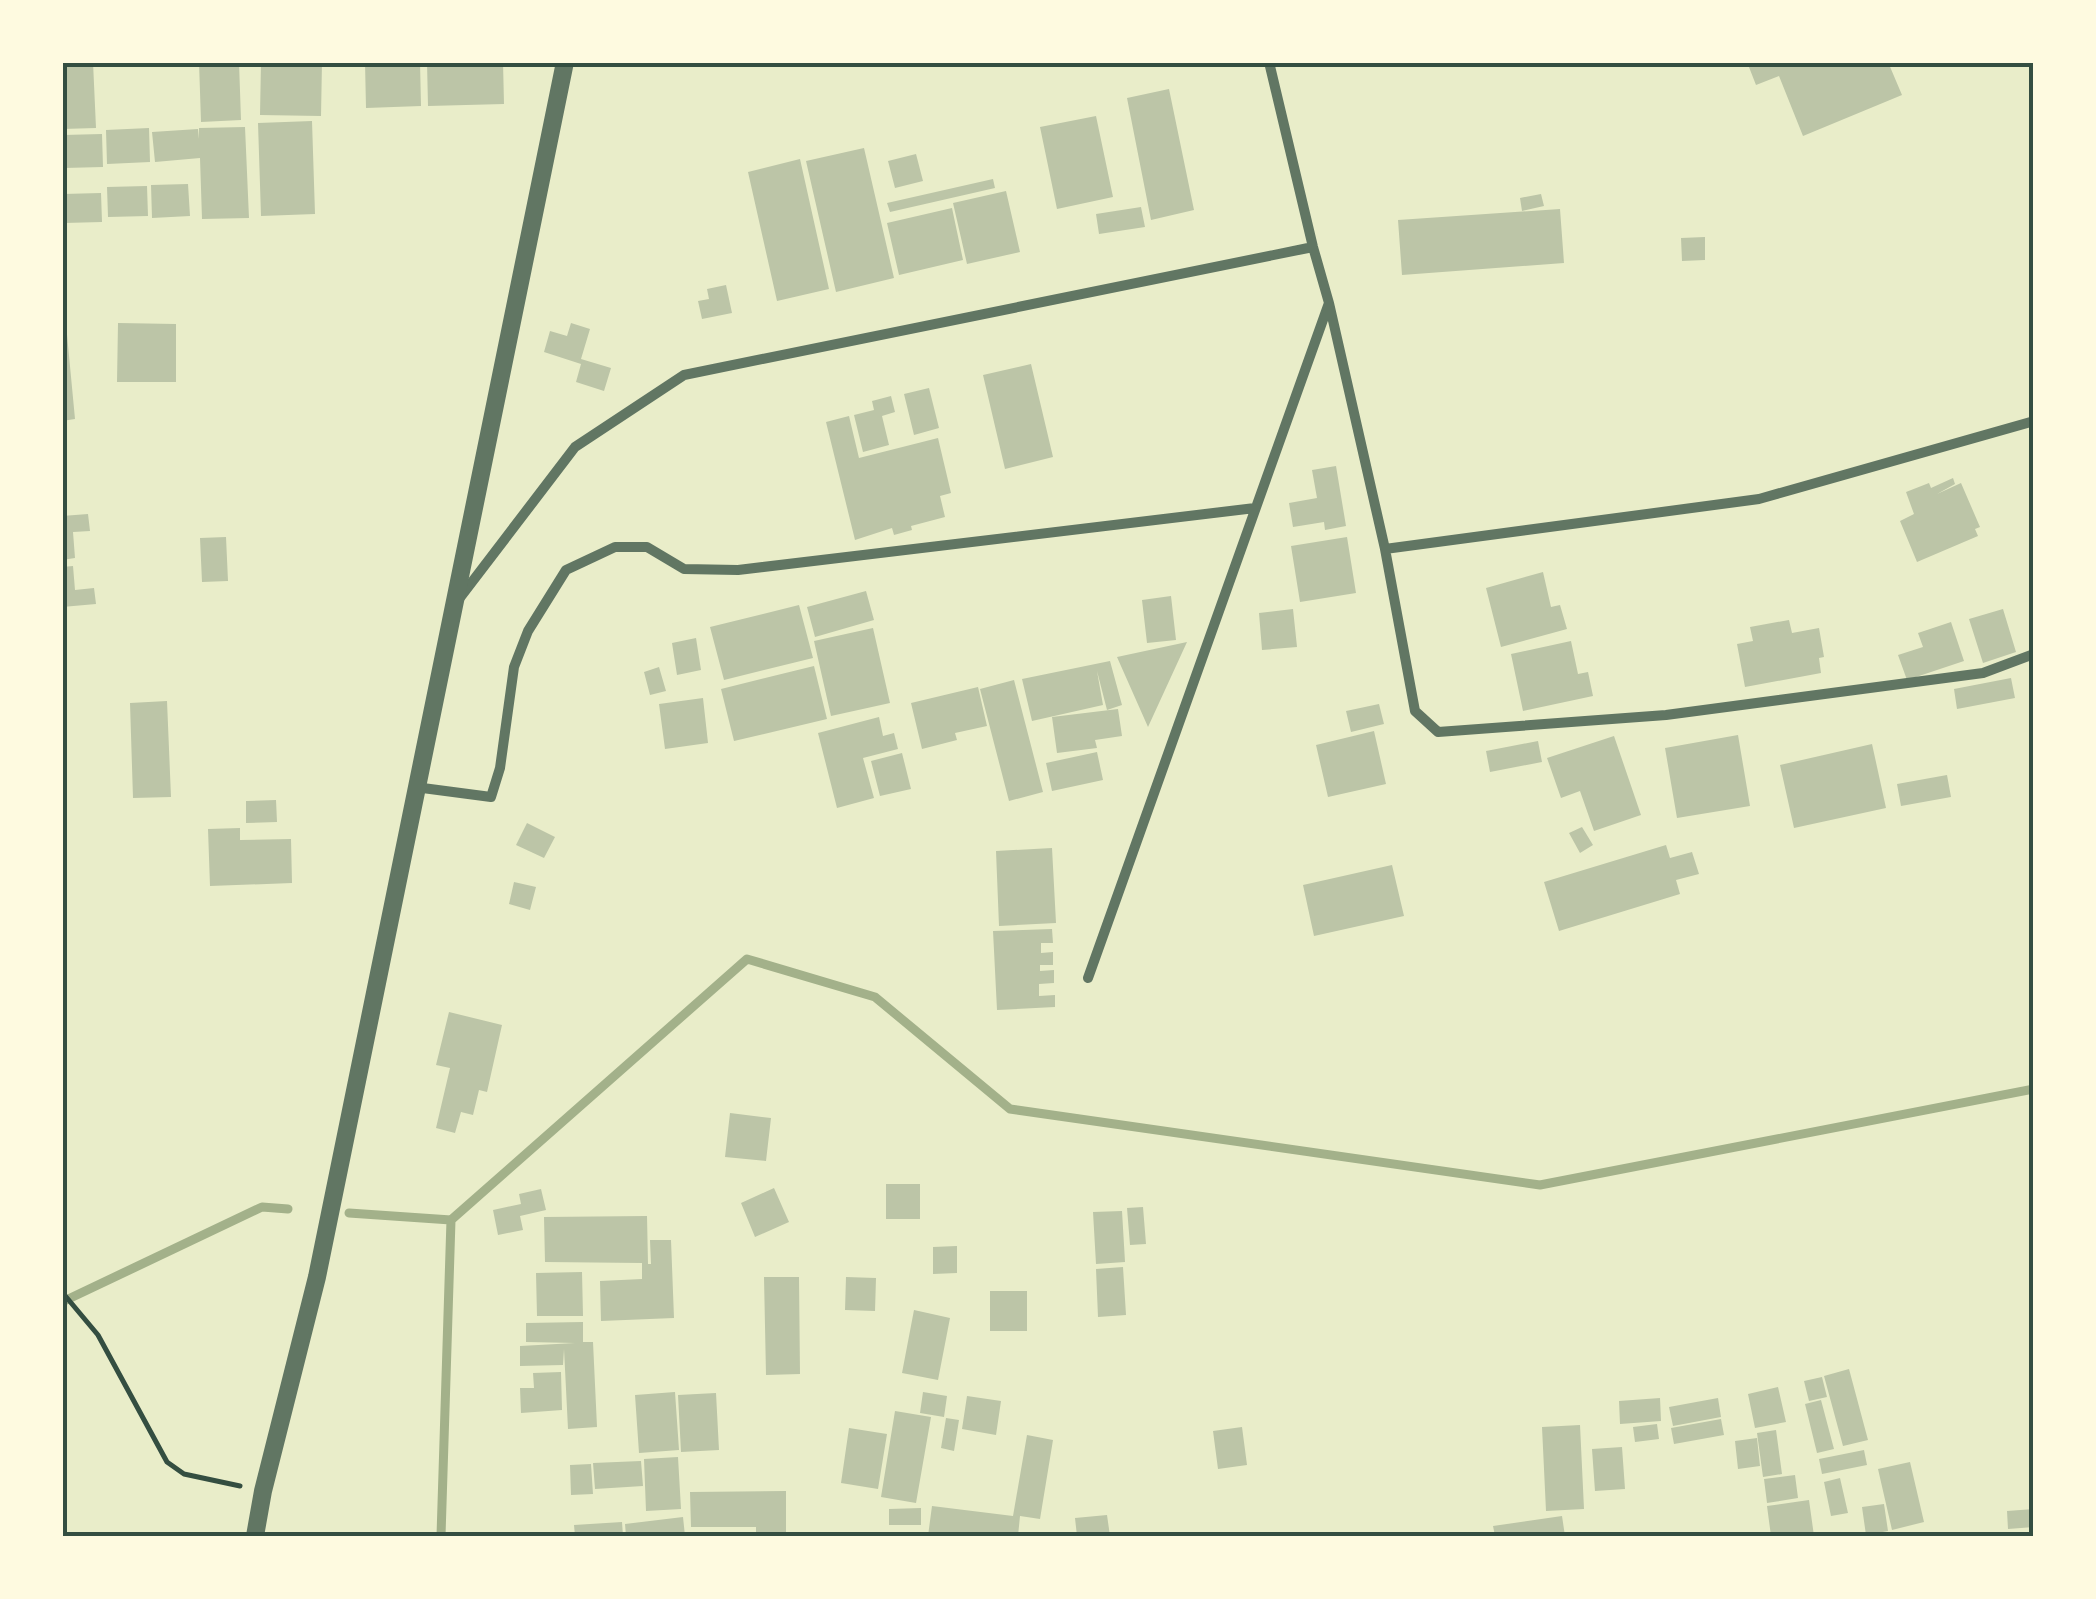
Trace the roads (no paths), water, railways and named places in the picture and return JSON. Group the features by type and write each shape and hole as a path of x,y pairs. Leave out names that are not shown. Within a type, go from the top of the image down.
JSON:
{"street":[{"path":"255,1536 317,1278 565,62"},
{"path":"1268,62 1329,303 1385,549 1416,711 1438,732 1686,713 1983,674 2034,654"},
{"path":"456,603 575,447 684,375 1313,247"},
{"path":"1088,978 1329,303"},
{"path":"1385,549 1759,498 2034,421"},
{"path":"415,787 491,797 500,768 514,667 528,630 566,570 615,547 647,547 684,569 738,570 1255,508"}],"waterway":[{"path":"349,1213 451,1220 747,959 875,997 1010,1109 1540,1185 2034,1089"},
{"path":"62,1302 262,1207 288,1209"},
{"path":"441,1536 451,1220"}]}
